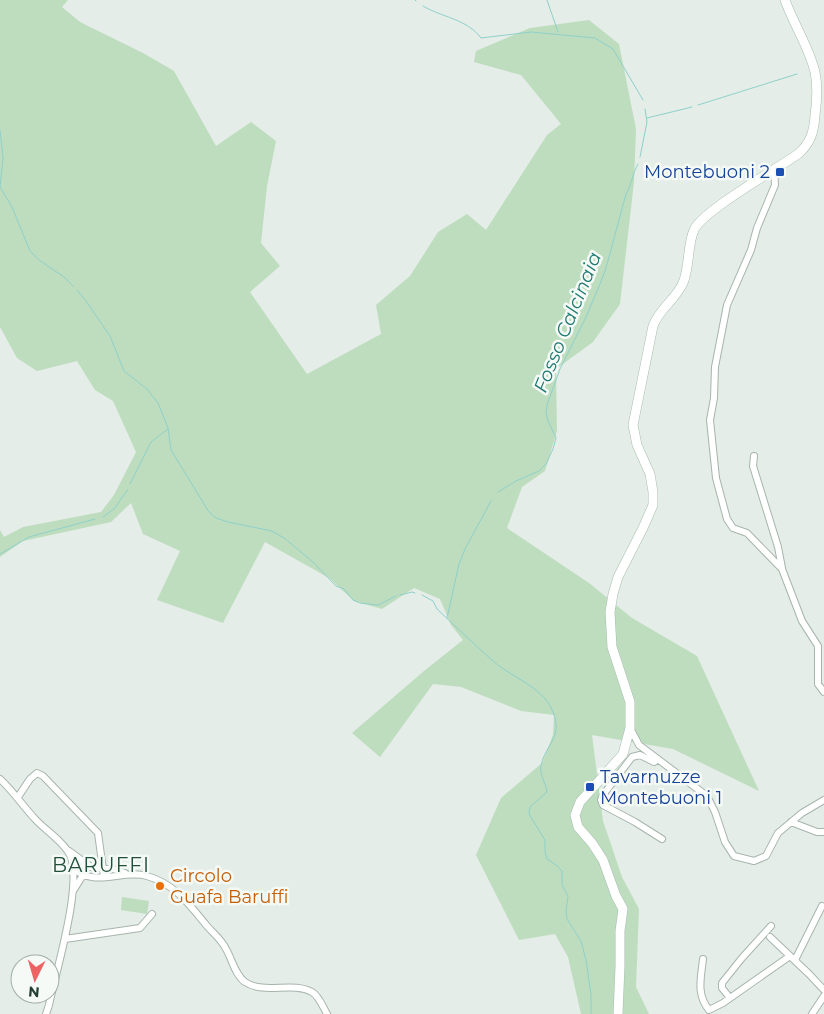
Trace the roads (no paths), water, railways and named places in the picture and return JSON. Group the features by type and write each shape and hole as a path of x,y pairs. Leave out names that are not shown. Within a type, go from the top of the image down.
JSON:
{"main road":[{"path":"618,1014 620,931 623,909 598,851 578,827 576,809 624,752 630,728 630,702 612,647 610,612 616,582 649,516 653,501 650,474 633,432 635,413 653,326 658,316 676,295 683,283 692,235 698,223 708,214 798,154 810,140 814,128 817,102 816,81 812,60 785,0"}],"street":[{"path":"774,170 774,185 757,228 752,250 727,305 715,367 714,398 710,420 716,478 727,519 733,528 747,533 782,569"},
{"path":"754,456 753,466 778,547 782,569 802,620 818,646 818,684 824,692"},
{"path":"630,728 639,746"},
{"path":"627,742 639,746 707,796 715,812 725,842 734,856 754,861 766,856 778,833 802,813 824,800"},
{"path":"624,752 639,746"},
{"path":"658,759 654,762 640,755 632,757 601,800 603,805 636,822 662,839"},
{"path":"18,797 33,776 37,773 41,774 98,832 104,877"},
{"path":"606,775 614,780"},
{"path":"0,779 18,797 34,818 85,863 95,868 113,869 155,878 165,883 184,898 226,948 234,967 244,981 254,986 299,988 313,993 327,1014"},
{"path":"791,822 817,832 824,832"},
{"path":"46,1014 65,939 72,892 74,868 67,849"},
{"path":"74,868 78,864 85,863"},
{"path":"72,892 84,875 86,870 85,863"},
{"path":"74,868 84,875 91,877 129,873"},
{"path":"703,959 700,994 703,1002 710,1010 793,958 822,906"},
{"path":"65,939 140,928 152,914"},
{"path":"730,998 722,988 722,983 771,926"},
{"path":"770,936 824,990"},
{"path":"812,1014 824,996"}],"waterway":[{"path":"547,0 558,32"},
{"path":"423,6 461,22 481,38 531,32 595,38 613,49 643,100"},
{"name":"Fosso Calcinaia","path":"698,105 797,74"},
{"name":"Fosso Calcinaia","path":"647,118 692,107"},
{"name":"Fosso Calcinaia","path":"640,157 647,122 645,109"},
{"path":"0,130 3,158 0,187 12,207 30,251 73,286"},
{"name":"Fosso Calcinaia","path":"498,492 516,481 539,471 546,464 553,449 556,438 548,421 547,405 560,369 600,284 626,194 638,164"},
{"path":"77,290 110,336 124,371 147,389 158,403 168,428 171,450 209,512 216,518 272,531 284,538 313,562 336,586 344,589 353,600 360,603 378,605 396,596"},
{"path":"130,484 151,442 168,429"},
{"path":"103,517 115,508 128,489"},
{"name":"Fosso Calcinaia","path":"447,618 459,564 491,501"},
{"path":"0,554 29,537 95,519"},
{"path":"400,595 415,593"},
{"path":"422,595 433,601 437,609 493,661 540,694 548,702 553,712 556,724 555,735 544,755 541,769 547,792 530,807 529,814 545,840 547,859 562,871 562,885 568,896 567,919 581,941 586,960 591,995 591,1014"}],"place":[{"name":"Montebuoni 2","path":"780,172"},
{"name":"Tavarnuzze Montebuoni 1","path":"590,787"},
{"name":"Circolo Guafa Baruffi","path":"160,886"}],"district":[{"name":"BARUFFI","path":"101,865"}]}
